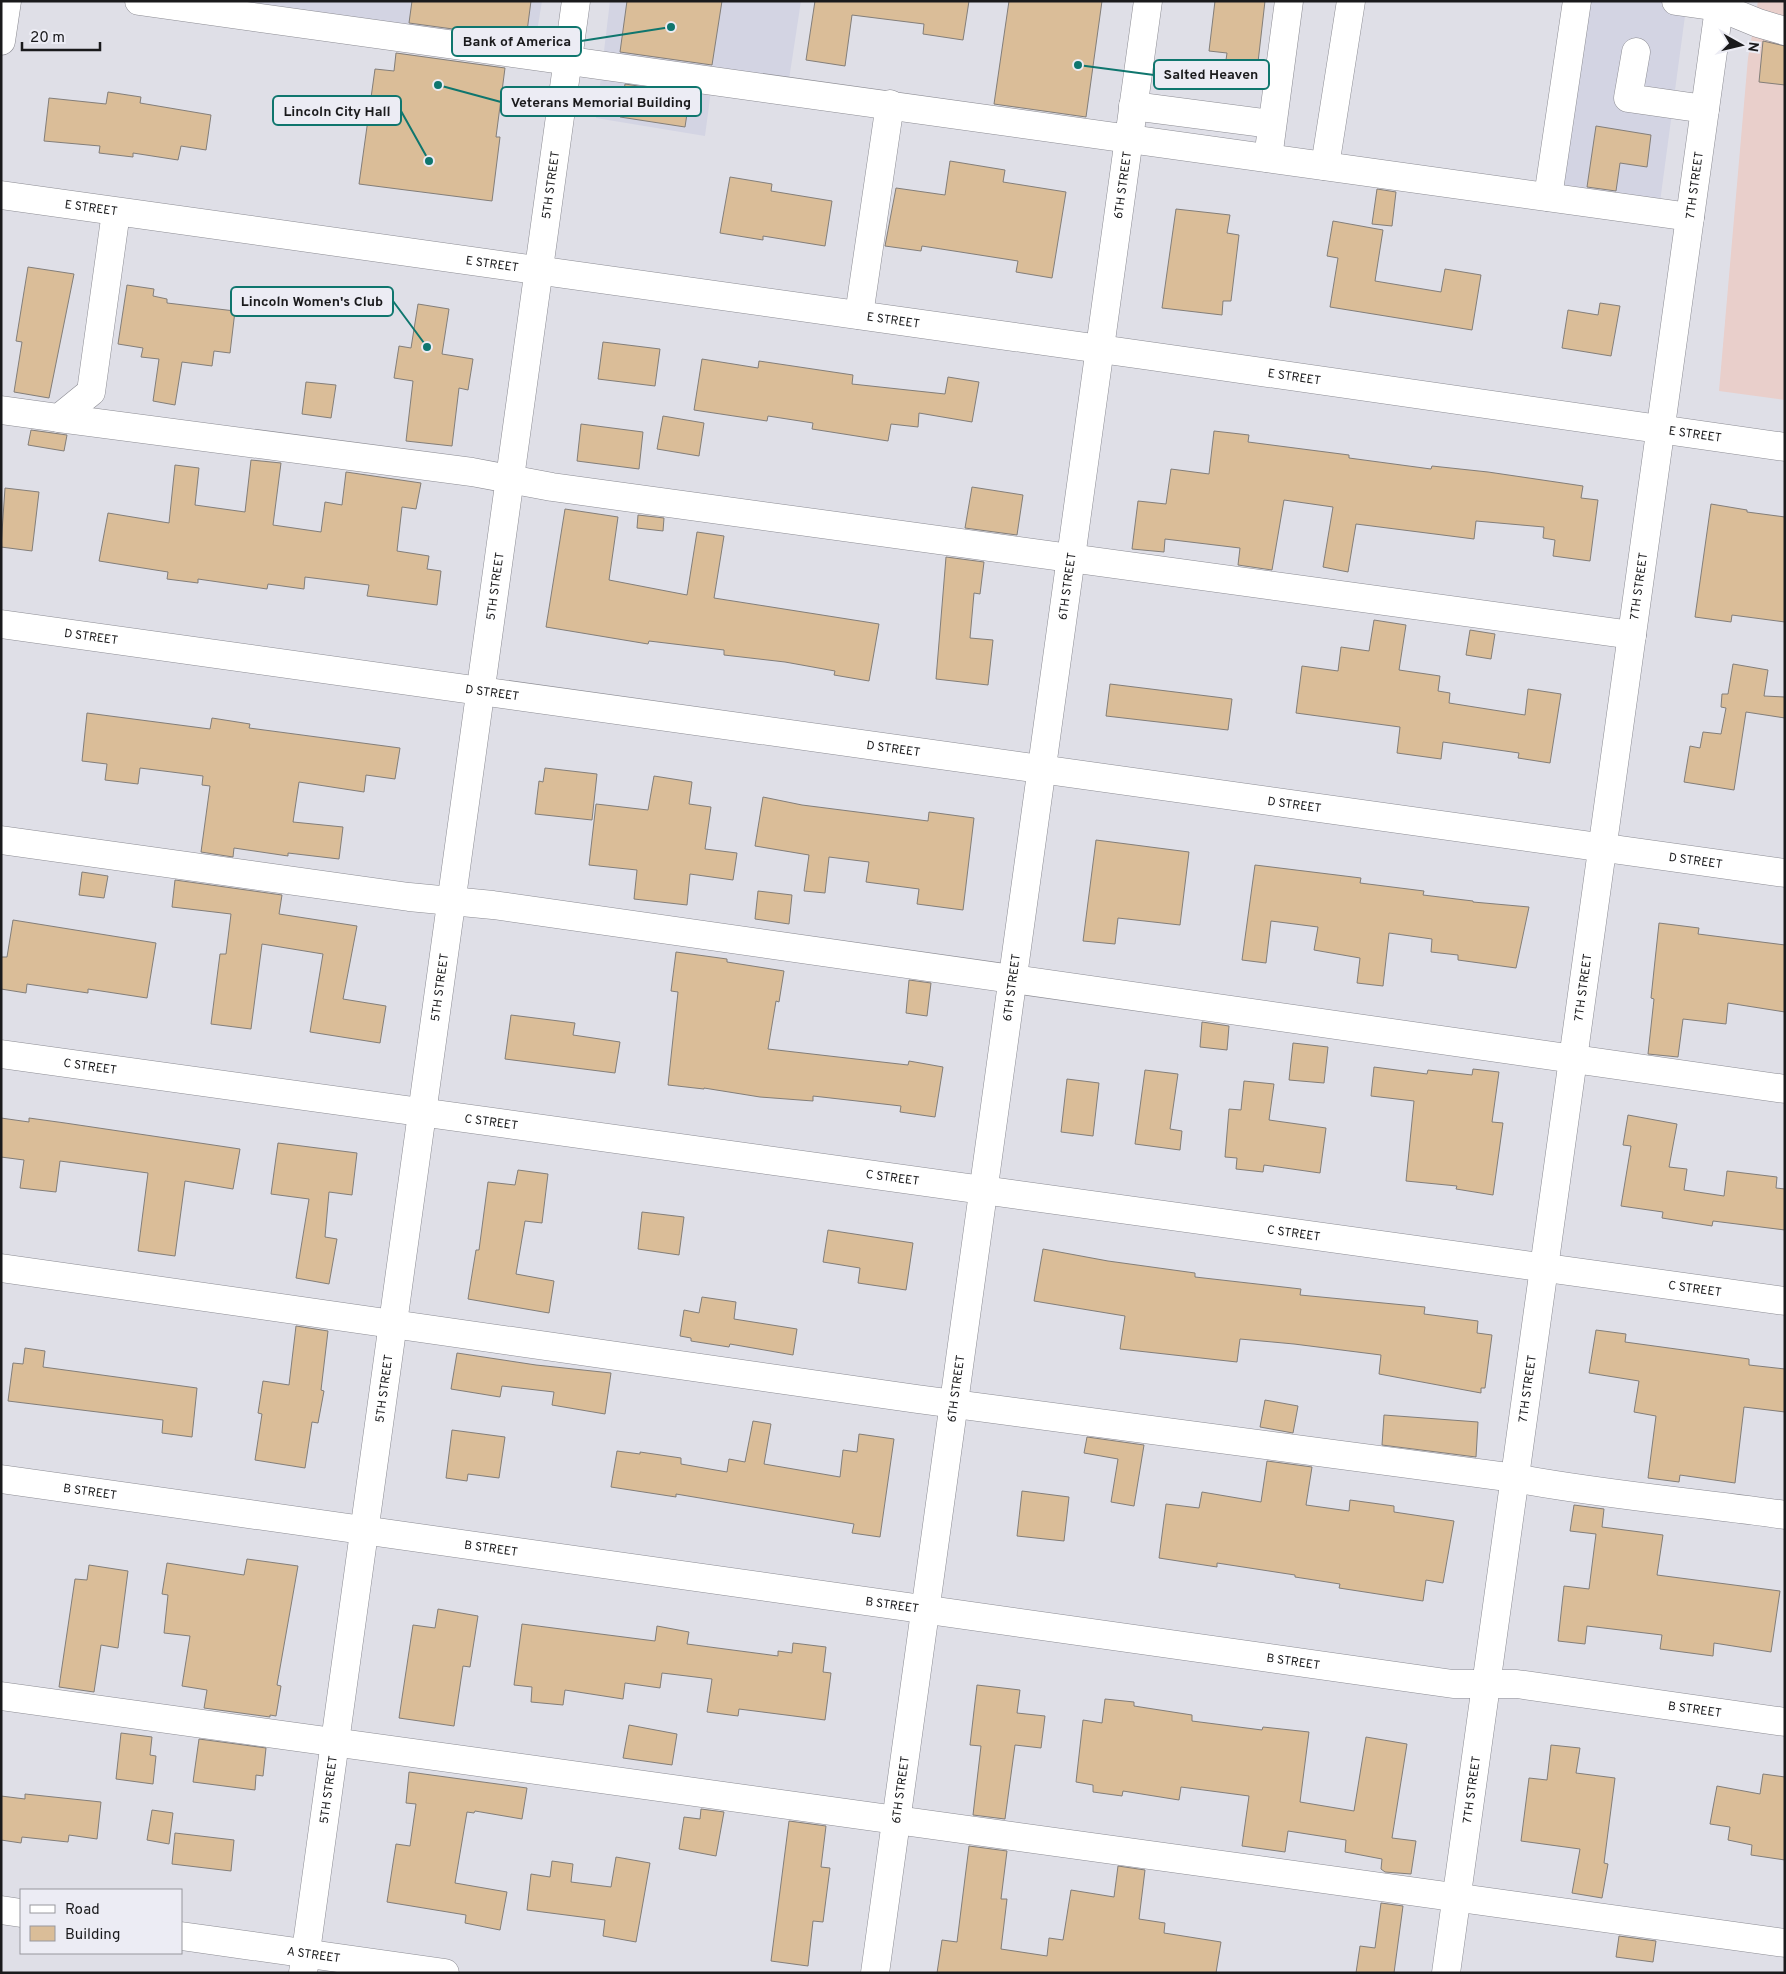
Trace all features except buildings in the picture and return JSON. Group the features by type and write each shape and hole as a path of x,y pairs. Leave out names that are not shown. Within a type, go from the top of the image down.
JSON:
{"street":[{"path":"2,34 7,1"},
{"path":"139,1 1690,216"},
{"name":"5TH STREET","path":"304,1963 576,1"},
{"name":"6TH STREET","path":"874,1973 1148,1"},
{"path":"1268,158 1289,1"},
{"path":"1325,166 1351,1"},
{"path":"1548,197 1577,1"},
{"path":"1676,1 1720,4 1758,23 1785,31"},
{"name":"7TH STREET","path":"1446,1973 1720,4"},
{"path":"1636,52 1628,98 1705,109"},
{"path":"859,315 890,104"},
{"path":"1133,106 1272,124"},
{"name":"E STREET","path":"1,196 1100,348 1785,447"},
{"path":"59,418 91,392 116,212"},
{"path":"1,410 1632,635"},
{"name":"D STREET","path":"1,624 1785,873"},
{"path":"1,840 409,897 493,905 1785,1089"},
{"name":"C STREET","path":"1,1054 1785,1301"},
{"path":"1,1268 954,1403 1515,1478 1610,1494 1659,1498 1785,1515"},
{"name":"B STREET","path":"1,1480 1453,1684 1517,1684 1785,1722"},
{"path":"1,1696 1456,1899 1785,1943"},
{"path":"1,1910 20,1913"},
{"name":"A STREET","path":"182,1936 304,1963 445,1973"}],"shaded area":[{"path":"207,1 542,1 535,44"},
{"path":"610,1 801,1 788,86 713,75 705,136 596,118"},
{"path":"1584,1 1687,1 1660,202 1556,186"},
{"path":"1758,1 1785,1 1785,400 1719,391 1748,58"}],"place":[{"name":"Bank of America","path":"671,27"},
{"name":"Salted Heaven","path":"1078,65"},
{"name":"Veterans Memorial Building","path":"438,85"},
{"name":"Lincoln City Hall","path":"429,161"},
{"name":"Lincoln Women's Club","path":"427,347"}]}
